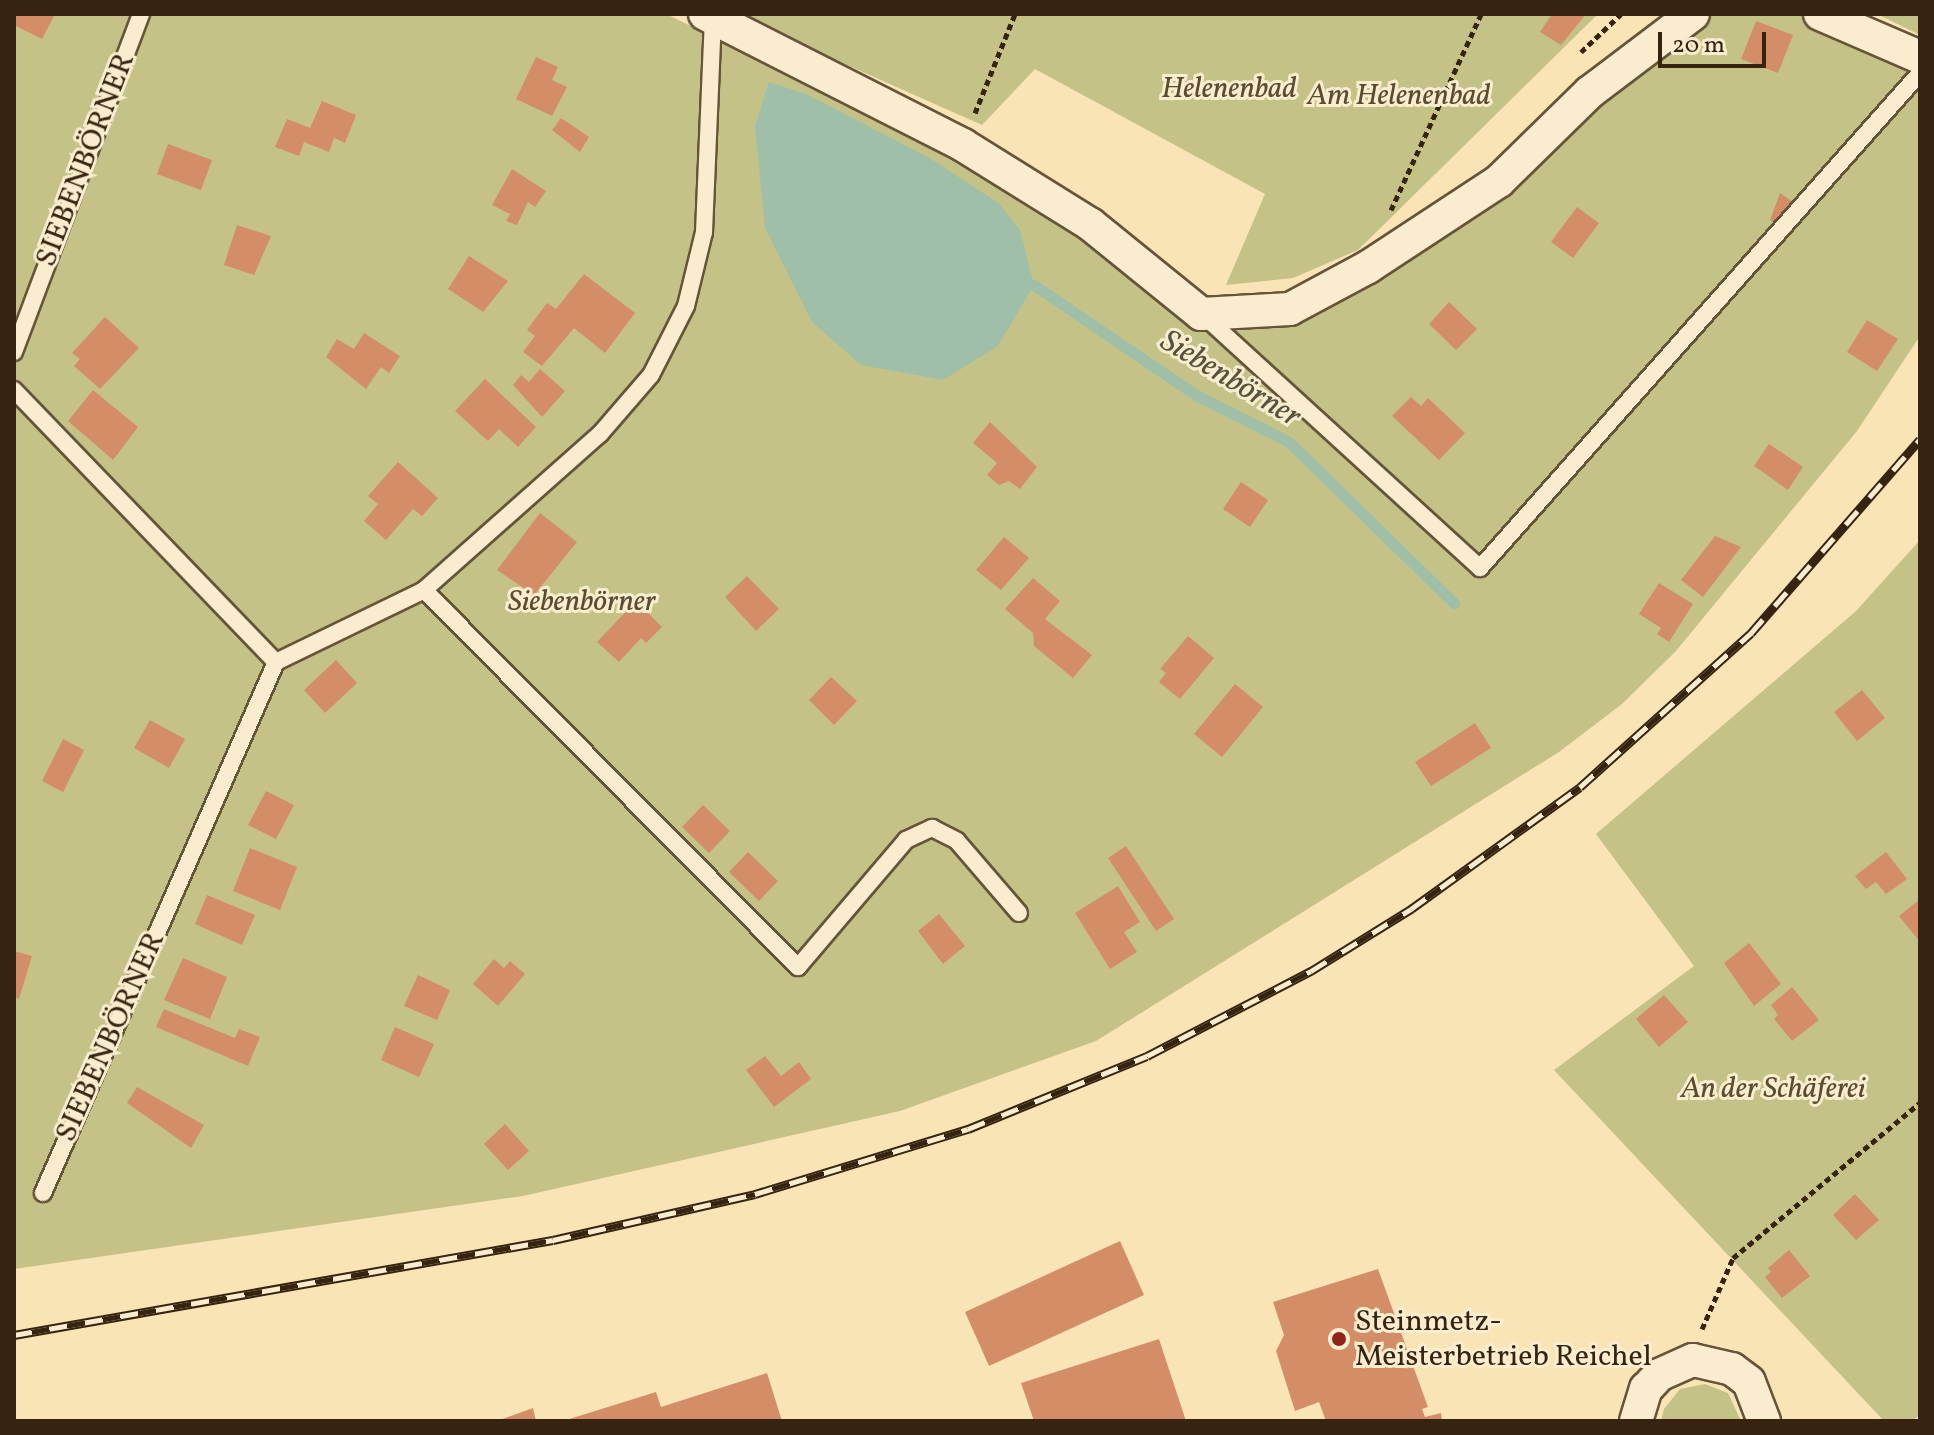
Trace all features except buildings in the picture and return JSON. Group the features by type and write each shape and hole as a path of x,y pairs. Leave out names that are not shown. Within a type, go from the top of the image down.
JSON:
{"street":[{"path":"709,16 963,145 1090,224 1201,314 1290,309 1368,267 1499,181 1590,92 1693,14"},
{"path":"1820,14 1920,57"},
{"path":"1636,1421 1646,1389 1659,1375 1693,1360 1732,1369 1749,1382 1764,1421"}],"lane":[{"name":"SIEBENBÖRNER","path":"14,352 141,14"},
{"path":"14,390 276,662 424,590 600,434 651,375 686,306 704,232 709,16"},
{"path":"1201,314 1480,568 1920,73"},
{"path":"424,590 798,967 906,840 932,828 957,841 1019,913"},
{"name":"SIEBENBÖRNER","path":"43,1193 276,662"}],"path":[{"path":"963,145 1015,14"},
{"path":"1368,267 1481,14"},
{"path":"1693,1360 1711,1299 1733,1258 1920,1103"}],"green space":[{"name":"Siebenbörner","path":"14,14 666,14 969,162 1080,235 1201,324 1304,317 1694,14 1819,14 1920,57 1920,336 1857,431 1676,651 1622,704 1559,752 1096,1041 900,1111 523,1196 14,1269"},
{"path":"732,14 1598,14 1358,250 1293,278 1226,285 1265,194 1035,69 982,125"},
{"path":"1877,14 1920,14 1920,35"},
{"name":"An der Schäferei","path":"1920,540 1920,1415 1912,1421 1884,1421 1554,1070 1694,966 1596,834 1856,611"},
{"path":"1705,1384 1728,1393 1741,1421 1661,1421 1664,1409 1680,1389"}],"shaded area":[{"path":"769,82 806,94 928,157 1000,204 1020,230 1034,285 998,346 943,380 861,365 812,322 765,228 755,126"}],"waterway":[{"name":"Siebenbörner","path":"1034,285 1196,395 1289,442 1454,603"}],"railway":[{"path":"14,1335 553,1240 755,1194 968,1129 1147,1056 1311,971 1411,909 1580,787 1751,633 1920,439"}],"place":[{"name":"Steinmetz- Meisterbetrieb Reichel","path":"1339,1339"}],"park label":[{"name":"Helenenbad","path":"1229,89"},
{"name":"Am Helenenbad","path":"1399,96"}]}
